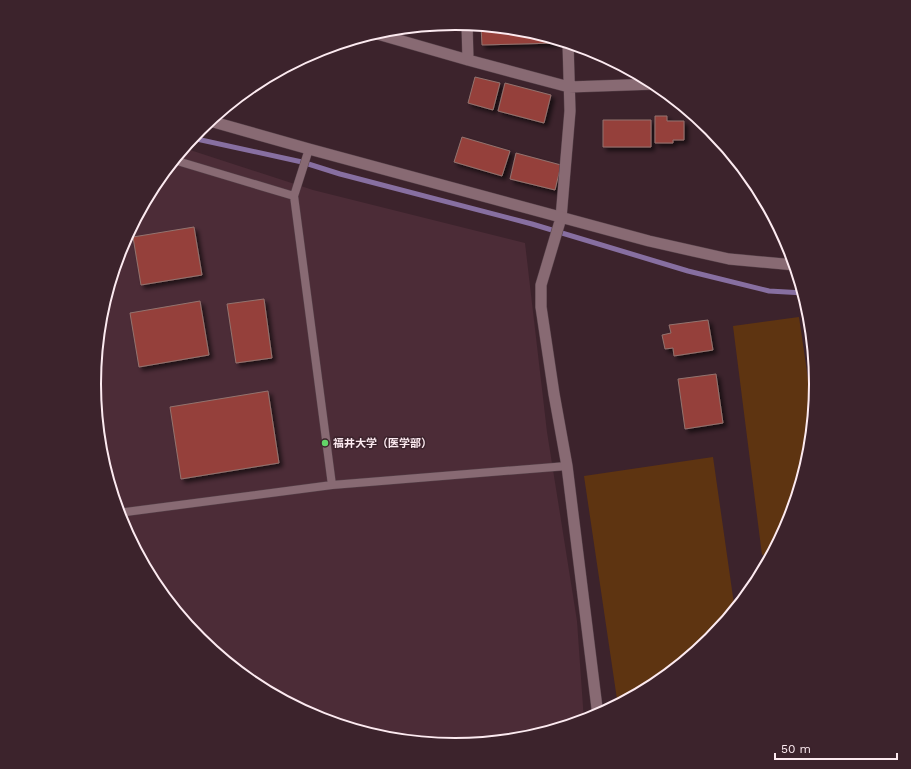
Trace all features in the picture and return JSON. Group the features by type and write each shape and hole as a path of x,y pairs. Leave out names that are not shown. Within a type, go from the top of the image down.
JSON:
{"street":[{"path":"467,30 468,60"},
{"path":"387,37 569,87 644,84"},
{"path":"568,49 570,111 561,218 541,285 541,308 567,466 597,709"},
{"path":"217,123 649,241 729,259 789,264"}],"lane":[{"path":"309,149 294,196 332,484"},
{"path":"180,162 294,196"},
{"path":"125,512 332,484 567,466"}],"shaded area":[{"name":"福井大学（医学部）","path":"190,150 313,190 525,243 547,432 577,621 584,715 547,727 502,736 456,739 432,738 409,736 364,727 320,712 278,692 240,666 222,651 189,618 174,600 148,562 128,520 120,498 113,476 104,431 101,384 104,338 108,315 113,293 128,249 148,207 174,169"},
{"path":"799,317 810,391 807,431 798,476 791,498 783,520 767,555 762,555 733,326"},
{"path":"713,457 734,604 706,635 671,666 633,692 617,700 584,476"}],"building":[{"path":"481,31 502,33 551,43 482,45"},
{"path":"475,77 500,83 493,110 468,103"},
{"path":"505,83 551,95 544,123 498,111"},
{"path":"655,116 667,116 667,121 684,121 684,140 673,140 673,143 655,143"},
{"path":"603,120 651,120 651,147 603,147"},
{"path":"462,137 510,151 502,176 454,162"},
{"path":"516,153 561,165 555,190 510,179"},
{"path":"194,227 202,275 141,285 134,237"},
{"path":"264,299 272,358 236,363 227,304"},
{"path":"200,301 209,355 139,367 130,313"},
{"path":"708,320 713,350 674,356 673,348 665,349 662,335 671,333 669,325"},
{"path":"716,374 723,423 685,429 678,379"},
{"path":"268,391 279,463 181,479 170,407"}],"waterway":[{"path":"200,140 302,162 340,174 532,224 688,271 769,291 798,293"}],"place":[{"name":"福井大学（医学部）","path":"325,443"}]}
